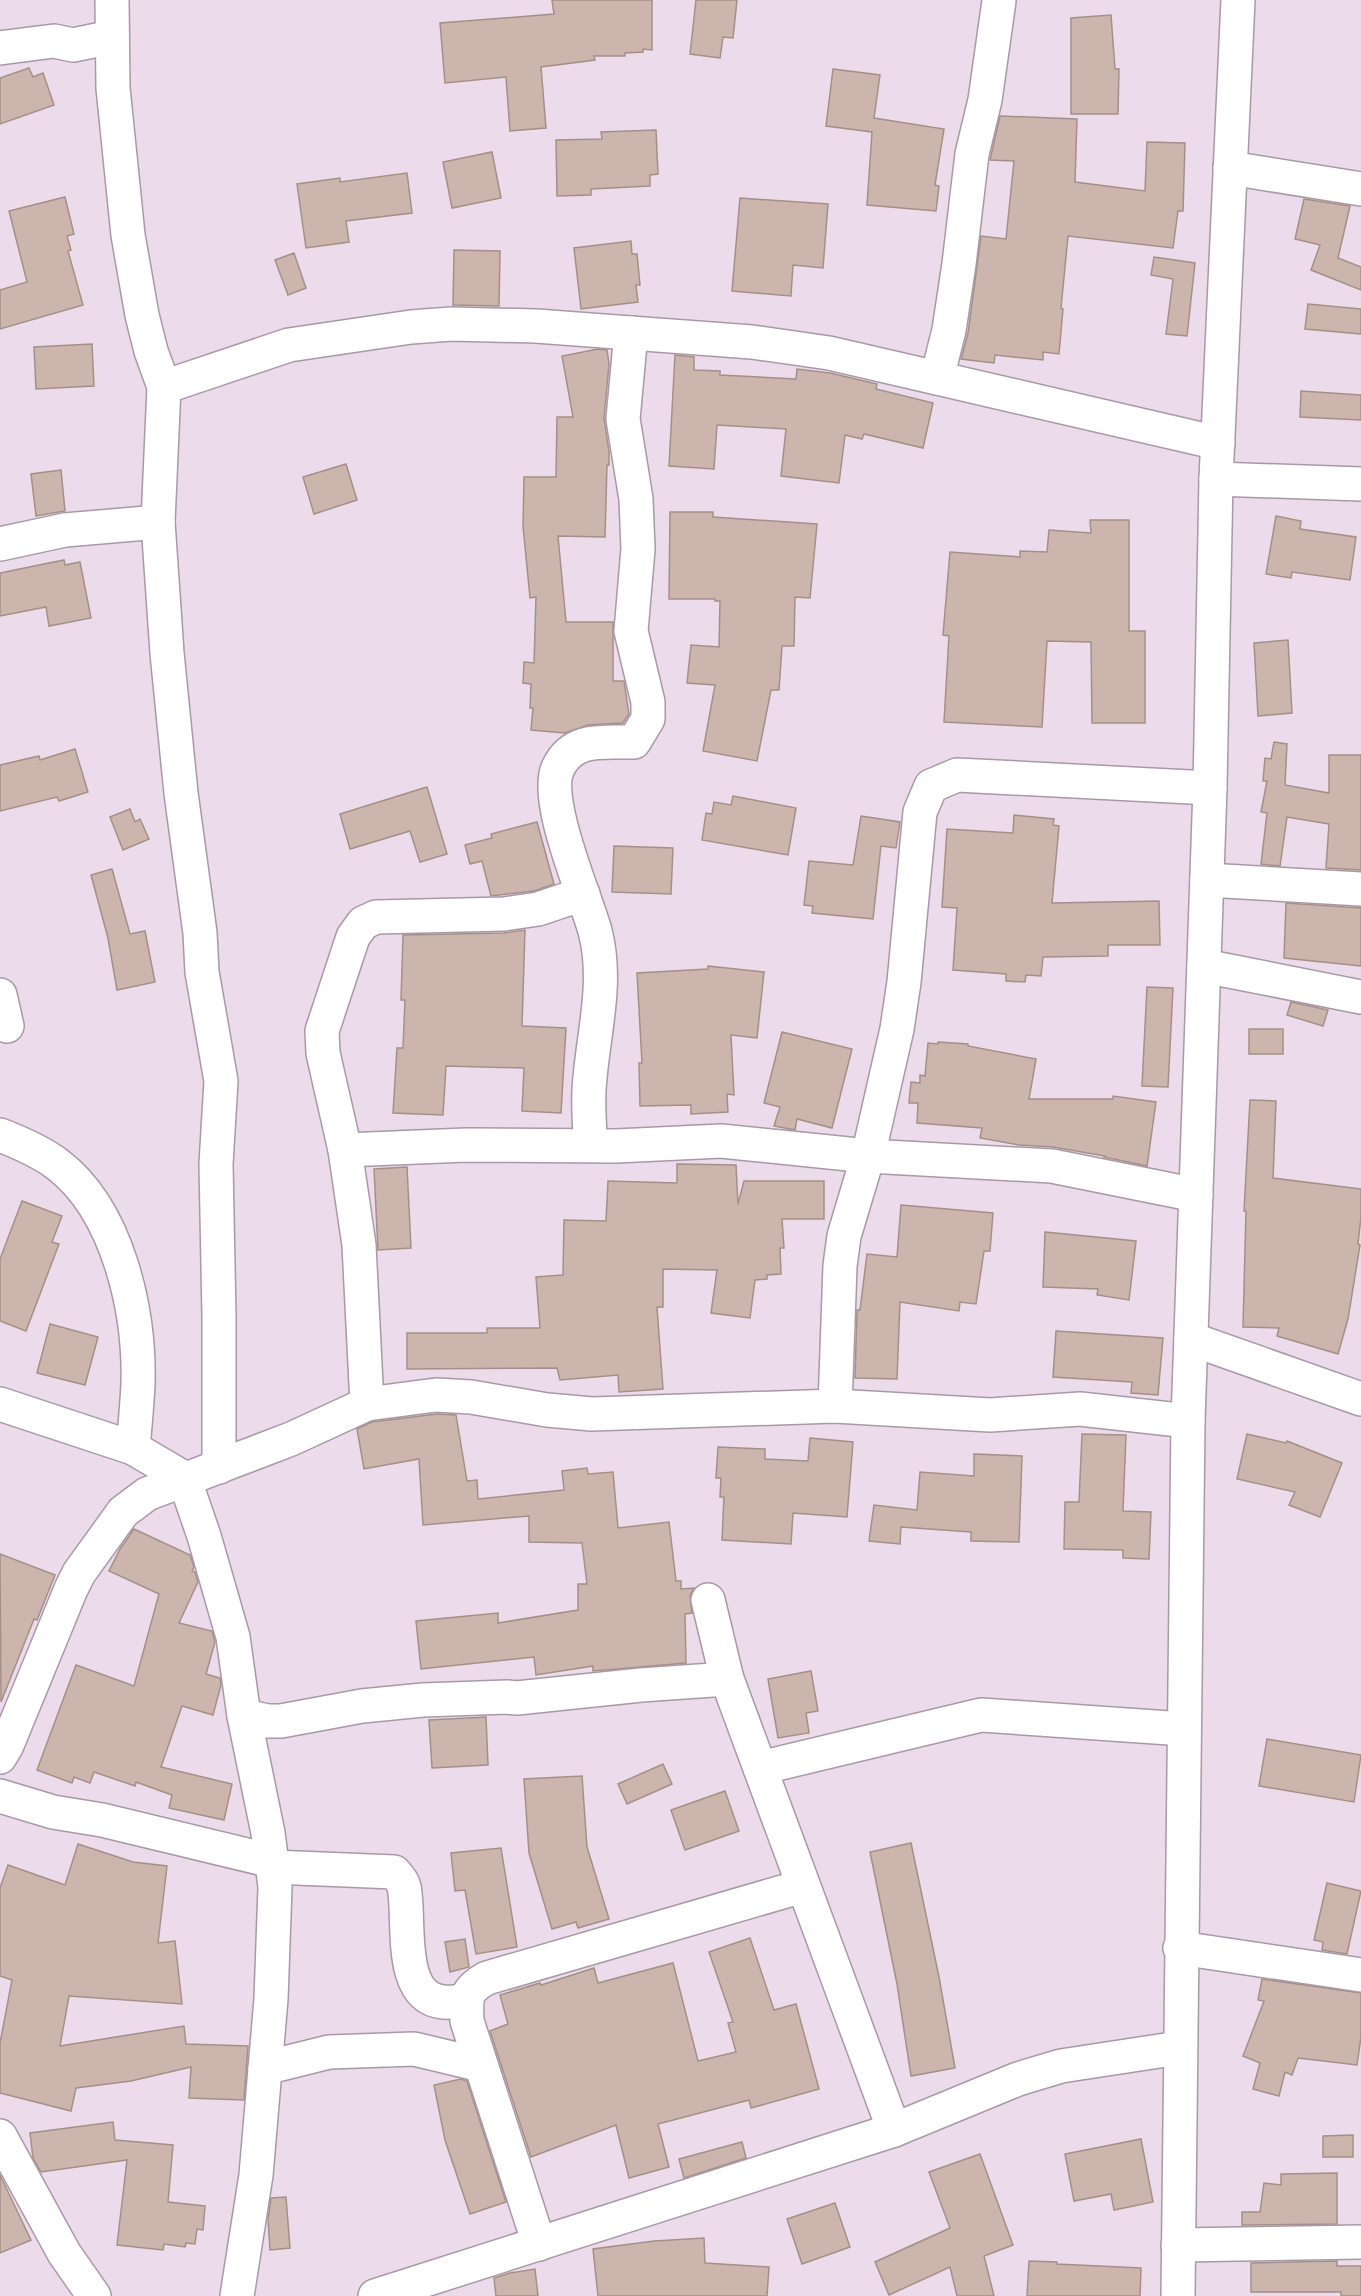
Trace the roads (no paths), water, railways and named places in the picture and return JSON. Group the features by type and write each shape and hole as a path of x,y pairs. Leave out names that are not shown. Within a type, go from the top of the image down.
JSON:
{"street":[{"path":"112,0 114,88 128,235 142,315 151,351 164,387 158,522 167,653 181,793 200,933 202,972 222,1082 216,1164 219,1467"},
{"path":"937,378 952,308 972,154 985,100 1003,0"},
{"path":"1178,2296 1180,1948 1188,1421 1210,788 1216,478 1238,0"},
{"path":"0,48 54,41 73,45 112,37"},
{"path":"1230,168 1361,189"},
{"path":"164,387 289,345 411,327 451,324 536,327 752,342 829,353 1218,443"},
{"path":"590,1145 589,1092 600,1002 600,963 595,932 561,828 554,792 557,770 568,753 581,744 634,742 648,719 648,702 631,631 638,549 636,499 623,419 631,333"},
{"path":"1216,478 1361,484"},
{"path":"0,544 65,530 158,522"},
{"path":"835,1406 840,1266 844,1236 868,1156 897,1029 904,982 920,812 931,786 957,775 1210,788"},
{"path":"1207,880 1361,889"},
{"path":"367,1404 359,1245 345,1150 323,1053 322,1030 353,937 363,923 376,917 504,914 538,909 583,894"},
{"path":"1204,966 1361,997"},
{"path":"0,1135 57,1164 87,1195 109,1233 128,1285 135,1332 138,1383 133,1448"},
{"path":"345,1150 466,1145 616,1146 721,1141 868,1156 1052,1166 1196,1195"},
{"path":"1191,1339 1361,1399"},
{"path":"2,1748 79,1573 123,1512 147,1494 291,1439 367,1404 436,1395 471,1397 547,1410 592,1414 835,1406 990,1415 1080,1409 1188,1421"},
{"path":"0,1404 133,1448 184,1478 204,1536 232,1637 275,1887 271,1988 256,2175 237,2296"},
{"path":"708,1600 727,1680 894,2130"},
{"path":"244,1716 268,1722 343,1708 403,1702 507,1696 517,1698 641,1685 727,1680"},
{"path":"760,1768 981,1715 1184,1729"},
{"path":"0,1796 53,1812 102,1820 272,1864 394,1872 404,1885 406,1938 415,1983 427,1996 467,2011"},
{"path":"539,2244 481,2065 467,2011 472,1986 487,1978 803,1886"},
{"path":"1180,1948 1361,1976"},
{"path":"414,2049 467,2011"},
{"path":"375,2296 894,2130 1018,2079 1061,2066 1179,2048"},
{"path":"265,2068 329,2052 414,2049 481,2065"},
{"path":"0,2136 64,2253 94,2296"},
{"path":"1178,2245 1361,2242"}]}
